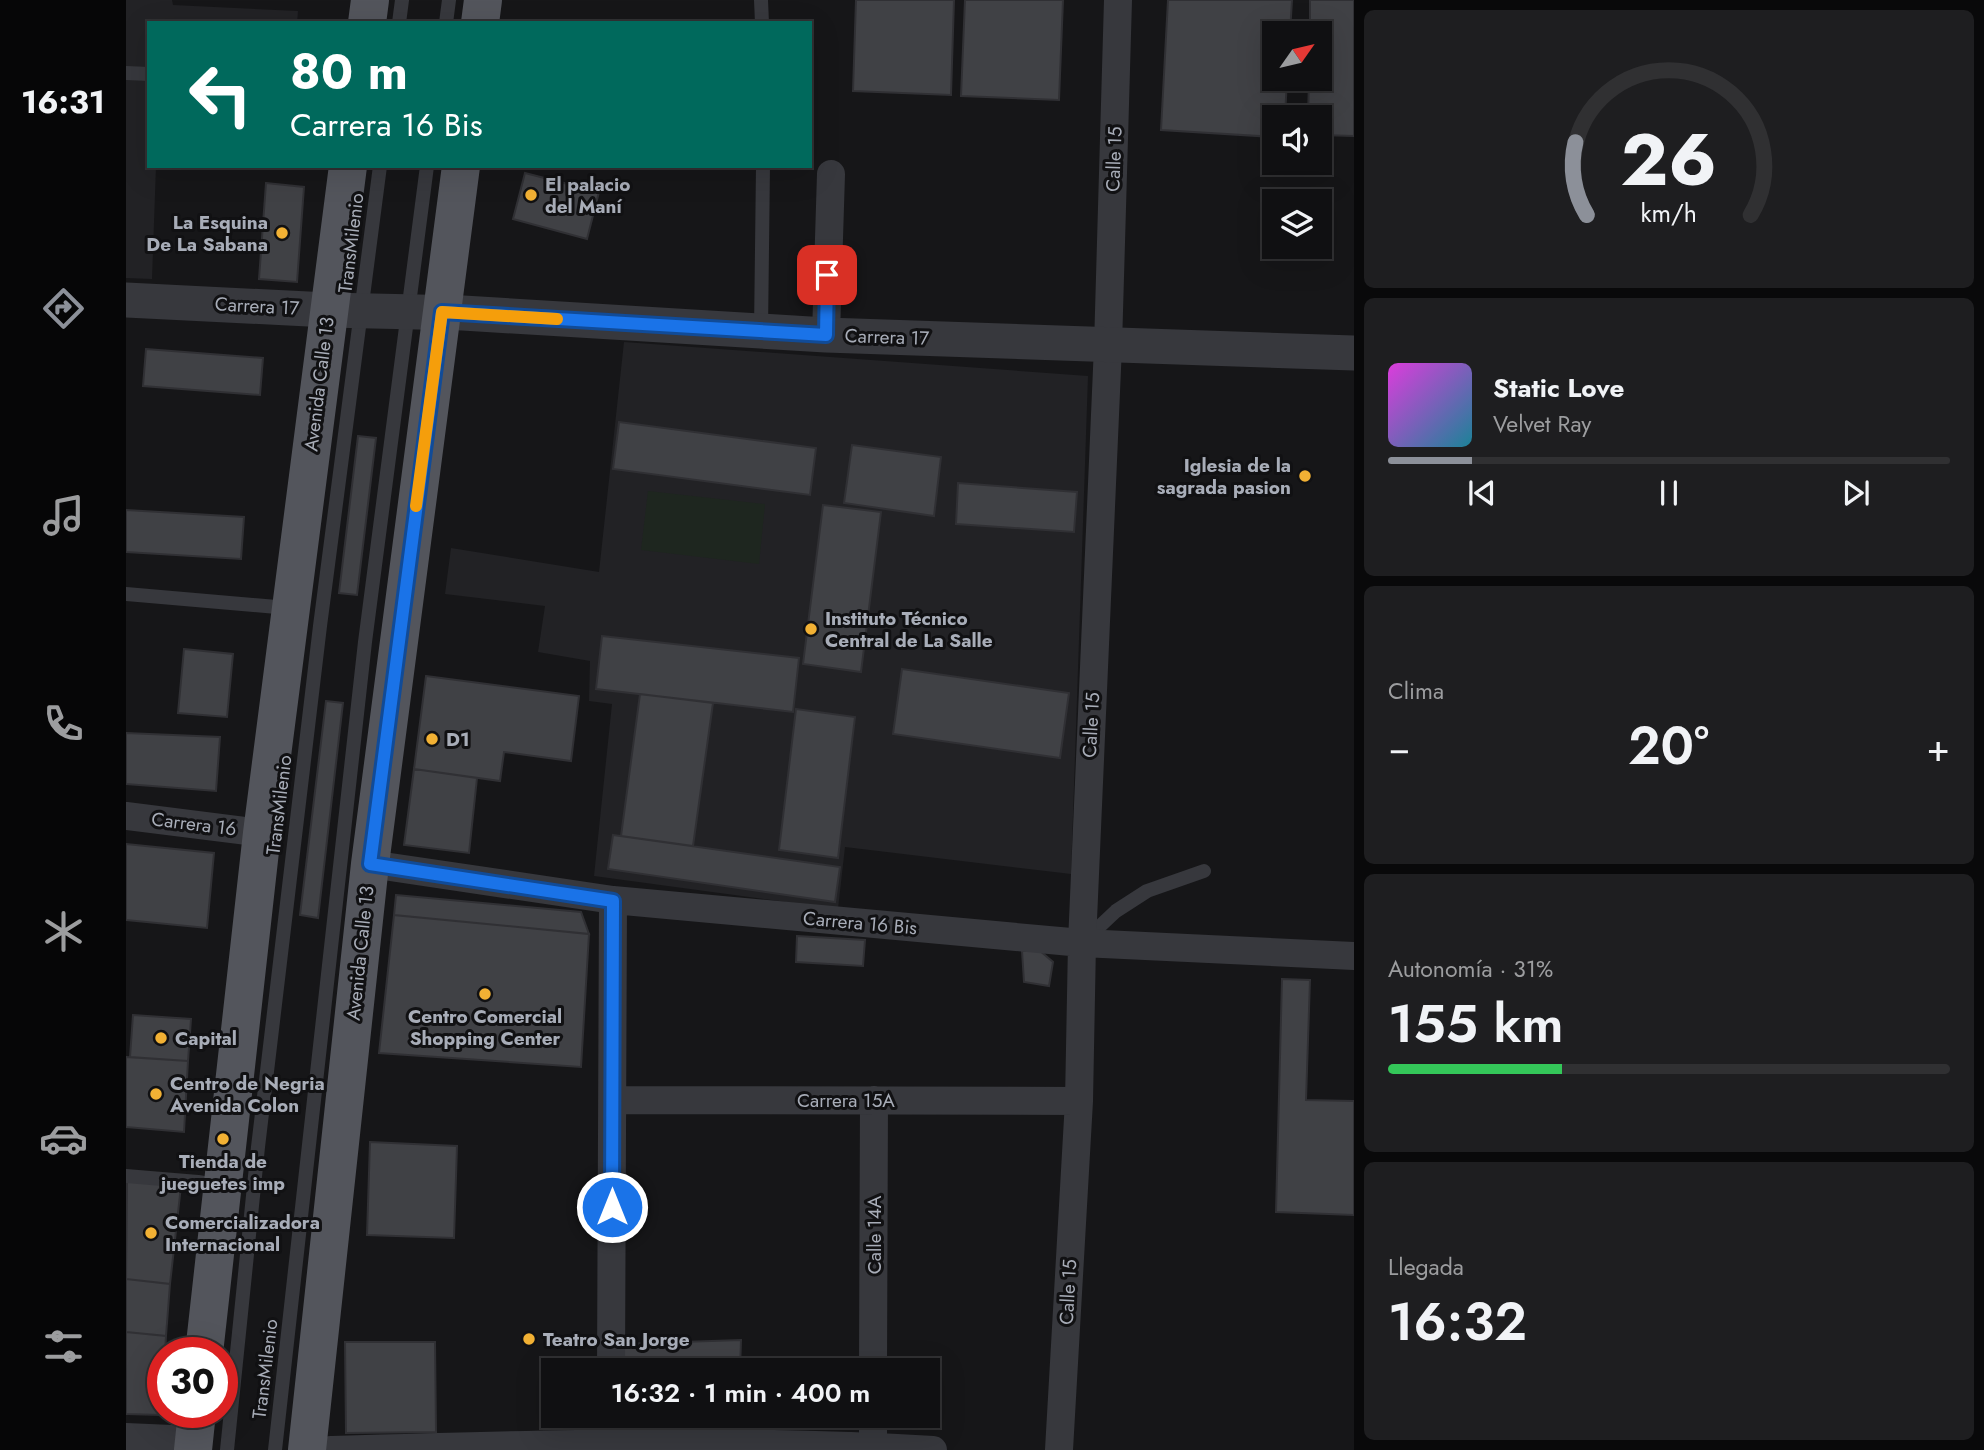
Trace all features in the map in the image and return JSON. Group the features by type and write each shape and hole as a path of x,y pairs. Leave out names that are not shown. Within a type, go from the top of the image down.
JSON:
{"main road":[{"path":"367,21 370,0"},
{"path":"480,21 483,0"},
{"name":"Avenida Calle 13","path":"206,1337 290,608 345,311 348,168"},
{"name":"Avenida Calle 13","path":"307,1450 370,864 425,312 461,168"}],"street":[{"name":"Calle 15","path":"1059,1450 1079,1101 1082,943 1108,346 1118,0"},
{"path":"826,335 831,174"},
{"name":"Carrera 17","path":"126,300 345,311 425,312 826,335 1354,353"},
{"name":"Carrera 16","path":"126,816 262,832"},
{"name":"Carrera 16 Bis","path":"370,864 613,901 1082,943 1354,956"},
{"path":"611,1358 613,901"},
{"name":"Carrera 15A","path":"613,1100 1079,1101"},
{"name":"Calle 14A","path":"873,1358 874,1100"},
{"path":"873,1428 873,1446"},
{"path":"331,1450 611,1436 933,1450"},
{"path":"126,1437 203,1438"}],"lane":[{"path":"399,21 402,0"},
{"path":"446,21 449,0"},
{"path":"761,0 762,21"},
{"path":"126,73 147,74"},
{"name":"TransMilenio","path":"203,1438 269,1052 318,640 345,311 380,168"},
{"name":"TransMilenio","path":"275,1450 365,642 425,312 427,168"},
{"path":"761,331 763,168"},
{"path":"126,594 290,608"},
{"path":"1082,943 1116,911 1147,891 1204,871"},
{"path":"126,1176 222,1186"}],"shaded area":[{"path":"126,0 172,0 173,5 298,11 297,21 147,21 147,168 156,168 152,279 126,278"},
{"name":"Instituto Técnico Central de La Salle","path":"624,342 1088,376 1071,874 845,847 838,909 594,876 612,704 589,701 590,661 538,652 545,606 445,594 451,548 599,572"},
{"path":"648,491 765,504 759,564 641,550"}],"building":[{"path":"856,0 954,0 951,95 853,91"},
{"path":"965,0 1063,0 1059,100 961,96"},
{"path":"1168,0 1292,0 1291,21 1262,21 1262,91 1286,91 1286,105 1262,105 1262,136 1161,130"},
{"path":"1310,0 1354,0 1354,136 1332,135 1332,105 1308,105 1309,91 1332,91 1332,21 1310,21"},
{"path":"525,173 599,192 587,239 513,219"},
{"name":"La Esquina De La Sabana","path":"266,183 304,187 297,282 259,279"},
{"path":"146,349 263,358 260,395 143,386"},
{"path":"619,422 816,448 810,495 613,469"},
{"path":"358,436 376,438 357,595 339,593"},
{"path":"852,445 941,457 934,516 844,503"},
{"path":"958,483 1077,492 1074,532 956,524"},
{"path":"823,505 881,512 861,672 803,664"},
{"path":"126,510 244,517 241,559 126,552"},
{"path":"602,636 799,658 793,712 596,689"},
{"path":"184,649 233,654 227,717 178,713"},
{"path":"902,669 1069,693 1060,758 893,734"},
{"path":"426,676 579,696 571,761 504,752 500,781 414,769"},
{"path":"640,694 713,703 693,846 621,836"},
{"path":"326,701 343,703 318,918 300,915"},
{"path":"796,709 855,717 838,858 779,850"},
{"path":"126,733 220,737 216,791 126,784"},
{"path":"414,769 477,778 469,853 404,845"},
{"path":"613,835 840,867 835,902 608,869"},
{"path":"126,844 214,853 207,928 126,920"},
{"path":"396,895 581,912 589,934 394,915"},
{"name":"Centro Comercial Shopping Center","path":"394,915 589,934 581,1067 379,1053"},
{"path":"797,936 865,940 863,966 796,962"},
{"path":"1039,950 1053,962 1049,986 1024,982 1022,951"},
{"path":"1282,979 1310,980 1306,1100 1354,1101 1354,1215 1276,1212"},
{"name":"Capital","path":"133,1015 191,1019 188,1061 130,1057"},
{"name":"Centro de Negria Avenida Colon","path":"126,1057 188,1061 184,1132 126,1127"},
{"path":"370,1142 457,1146 454,1238 367,1235"},
{"name":"Comercializadora Internacional","path":"127,1180 181,1186 170,1284 126,1279"},
{"path":"126,1279 170,1284 166,1336 126,1332"},
{"path":"126,1332 166,1336 147,1337 147,1415 126,1414"},
{"path":"741,1340 740,1358 621,1358 620,1344"},
{"path":"345,1342 435,1342 436,1432 346,1433"}],"slow traffic":[{"path":"416,506 442,312 557,319"}],"place":[{"name":"El palacio del Maní","path":"531,195"},
{"name":"La Esquina De La Sabana","path":"282,233"},
{"name":"Iglesia de la sagrada pasion","path":"1305,476"},
{"name":"Instituto Técnico Central de La Salle","path":"811,629"},
{"name":"D1","path":"432,739"},
{"name":"Centro Comercial Shopping Center","path":"485,994"},
{"name":"Capital","path":"161,1038"},
{"name":"Centro de Negria Avenida Colon","path":"156,1094"},
{"name":"Tienda de jueguetes imp","path":"223,1139"},
{"name":"Comercializadora Internacional","path":"151,1233"},
{"name":"Teatro San Jorge","path":"529,1339"}],"route":[{"path":"612,1207 613,901 370,864 442,312 826,335 827,275"}]}
